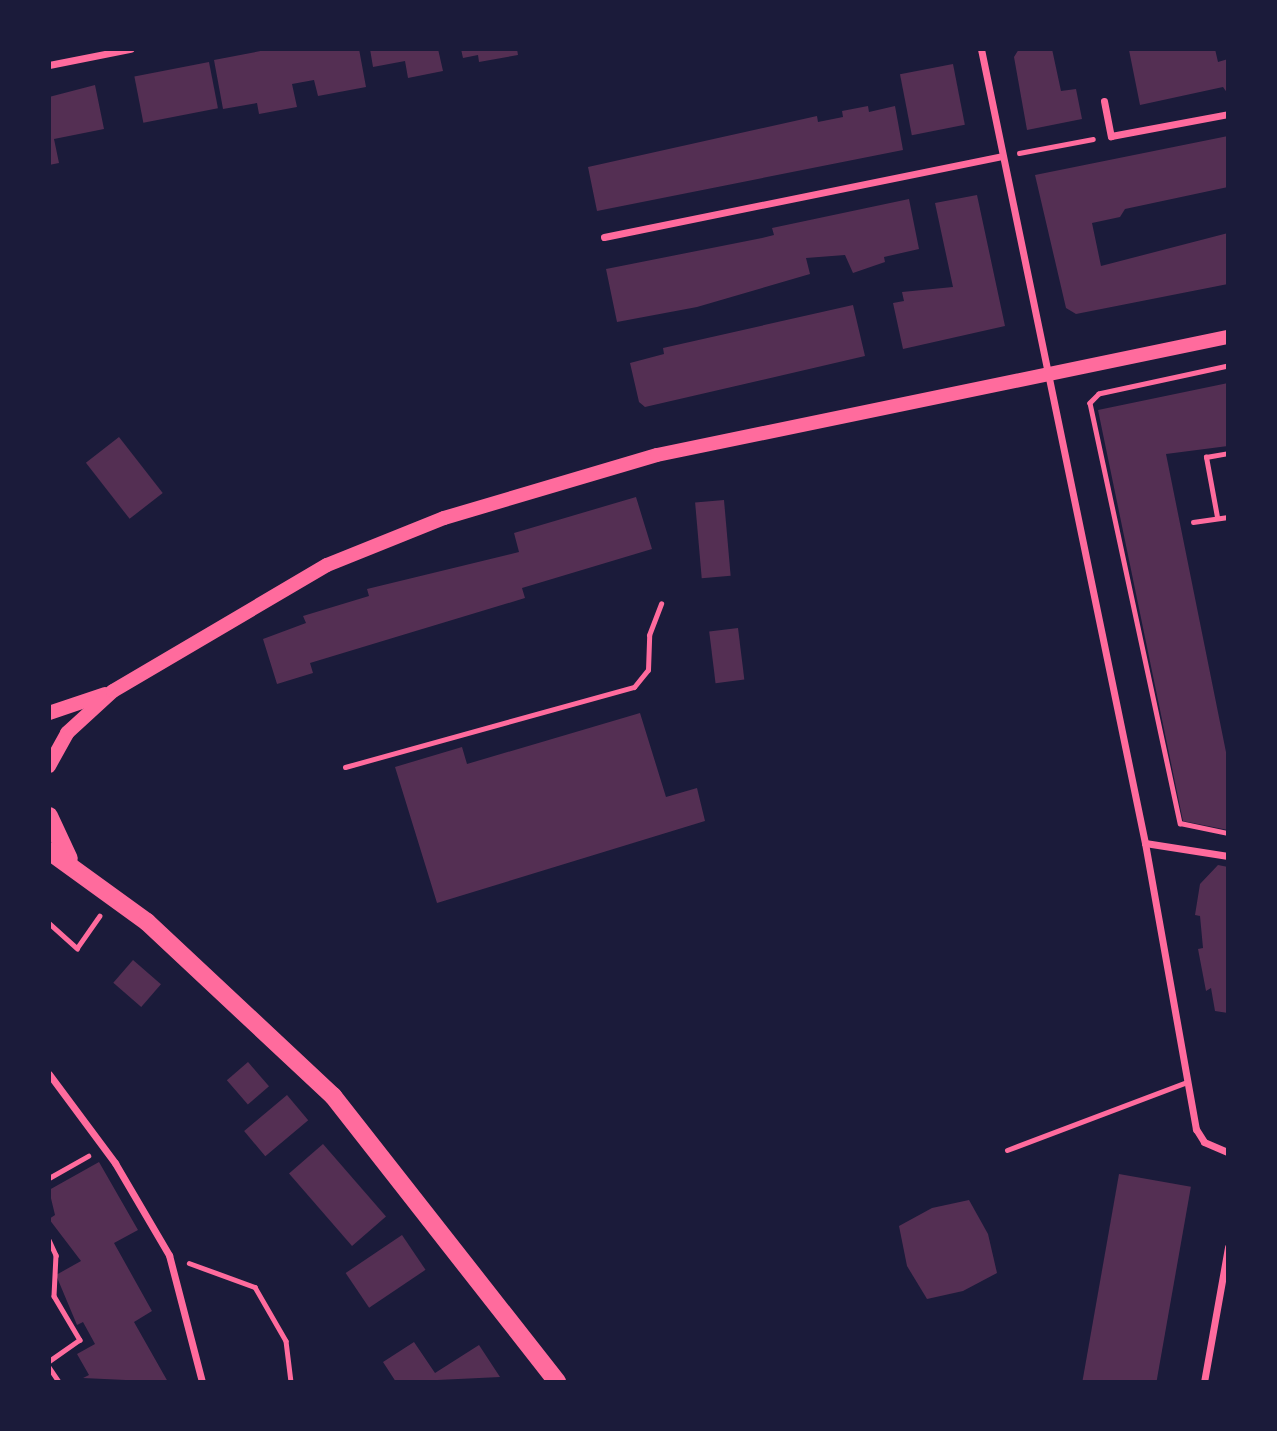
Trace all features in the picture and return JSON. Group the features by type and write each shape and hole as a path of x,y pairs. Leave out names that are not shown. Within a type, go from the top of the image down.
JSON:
{"main road":[{"path":"49,713 113,691 327,565 444,518 657,455 1228,337"},
{"path":"49,766 67,733 113,691"},
{"path":"49,816 69,859"},
{"path":"49,850 69,859 255,1017 333,1096 557,1382"}],"street":[{"path":"49,65 130,49"},
{"path":"981,49 1044,373 1144,843 1196,1129 1204,1142 1228,1152"},
{"path":"1104,101 1111,136 1228,114"},
{"path":"604,237 1002,156"},
{"path":"1144,843 1228,856"},
{"path":"49,1073 103,1147 169,1255 202,1382"},
{"path":"1204,1382 1228,1247"}],"lane":[{"path":"345,767 635,687 648,670 649,635 661,603"},
{"path":"1007,1150 1187,1082"}],"path":[{"path":"1002,156 1111,136"},
{"path":"1228,366 1099,394 1090,409 1180,823 1228,833"},
{"path":"1217,517 1206,457 1228,453"},
{"path":"1193,522 1228,517"},
{"path":"49,923 77,948 102,913"},
{"path":"49,1178 103,1147"},
{"path":"49,1240 56,1255 54,1296 80,1340 49,1362"},
{"path":"169,1255 255,1287 286,1341 290,1382"},
{"path":"49,1367 58,1382"}],"building":[{"path":"271,49 359,49 366,87 318,96 314,80 292,84 297,107 259,114 257,103 223,109 214,60"},
{"path":"370,49 438,49 443,71 408,78 405,61 373,67"},
{"path":"461,49 517,49 518,55 479,62 478,55 463,58"},
{"path":"1019,49 1052,49 1061,91 1076,89 1082,119 1027,130 1014,57"},
{"path":"1215,49 1218,62 1228,59 1228,94 1223,87 1140,105 1129,50"},
{"path":"209,62 218,108 143,123 134,77"},
{"path":"953,64 965,125 912,135 900,74"},
{"path":"95,85 104,129 54,139 59,163 49,165 49,97"},
{"path":"868,106 869,112 895,106 903,150 597,211 588,167 817,116 818,122 843,117 842,111"},
{"path":"1228,136 1228,187 1125,209 1120,217 1092,223 1101,266 1228,233 1228,284 1076,314 1066,308 1035,175"},
{"path":"977,195 1005,326 903,349 893,303 904,301 902,292 953,287 935,203"},
{"path":"909,199 919,249 884,257 885,262 853,273 845,255 806,258 810,274 697,307 617,322 606,269 762,238 774,235 772,228"},
{"path":"853,305 865,356 645,407 639,402 630,363 664,354 663,348"},
{"path":"1228,383 1228,446 1166,454 1228,762 1228,830 1183,821 1098,410"},
{"path":"119,437 163,493 130,519 86,463"},
{"path":"636,497 652,549 522,588 525,598 310,663 313,673 277,684 263,639 306,623 303,616 369,596 367,589 519,552 514,533"},
{"path":"724,500 731,576 702,578 695,503"},
{"path":"738,628 744,680 716,683 709,632"},
{"path":"640,713 666,797 697,788 705,821 437,903 395,767 462,747 467,764"},
{"path":"1218,865 1228,867 1228,1013 1215,1011 1211,988 1206,991 1198,949 1203,948 1200,916 1195,915 1200,884"},
{"path":"133,960 161,984 141,1007 113,983"},
{"path":"248,1062 269,1086 248,1105 227,1080"},
{"path":"287,1095 308,1120 265,1156 244,1131"},
{"path":"323,1144 386,1216 352,1246 289,1174"},
{"path":"99,1162 138,1230 114,1243 152,1311 134,1322 168,1382 83,1378 89,1375 77,1354 95,1344 83,1322 77,1325 56,1275 81,1261 49,1219 55,1215 49,1190"},
{"path":"1119,1174 1191,1187 1156,1382 1082,1382"},
{"path":"969,1200 988,1234 997,1273 963,1291 927,1299 907,1266 899,1226 932,1208"},
{"path":"402,1235 425,1270 369,1308 346,1273"},
{"path":"414,1342 435,1373 479,1345 500,1377 396,1382 383,1362"}]}
